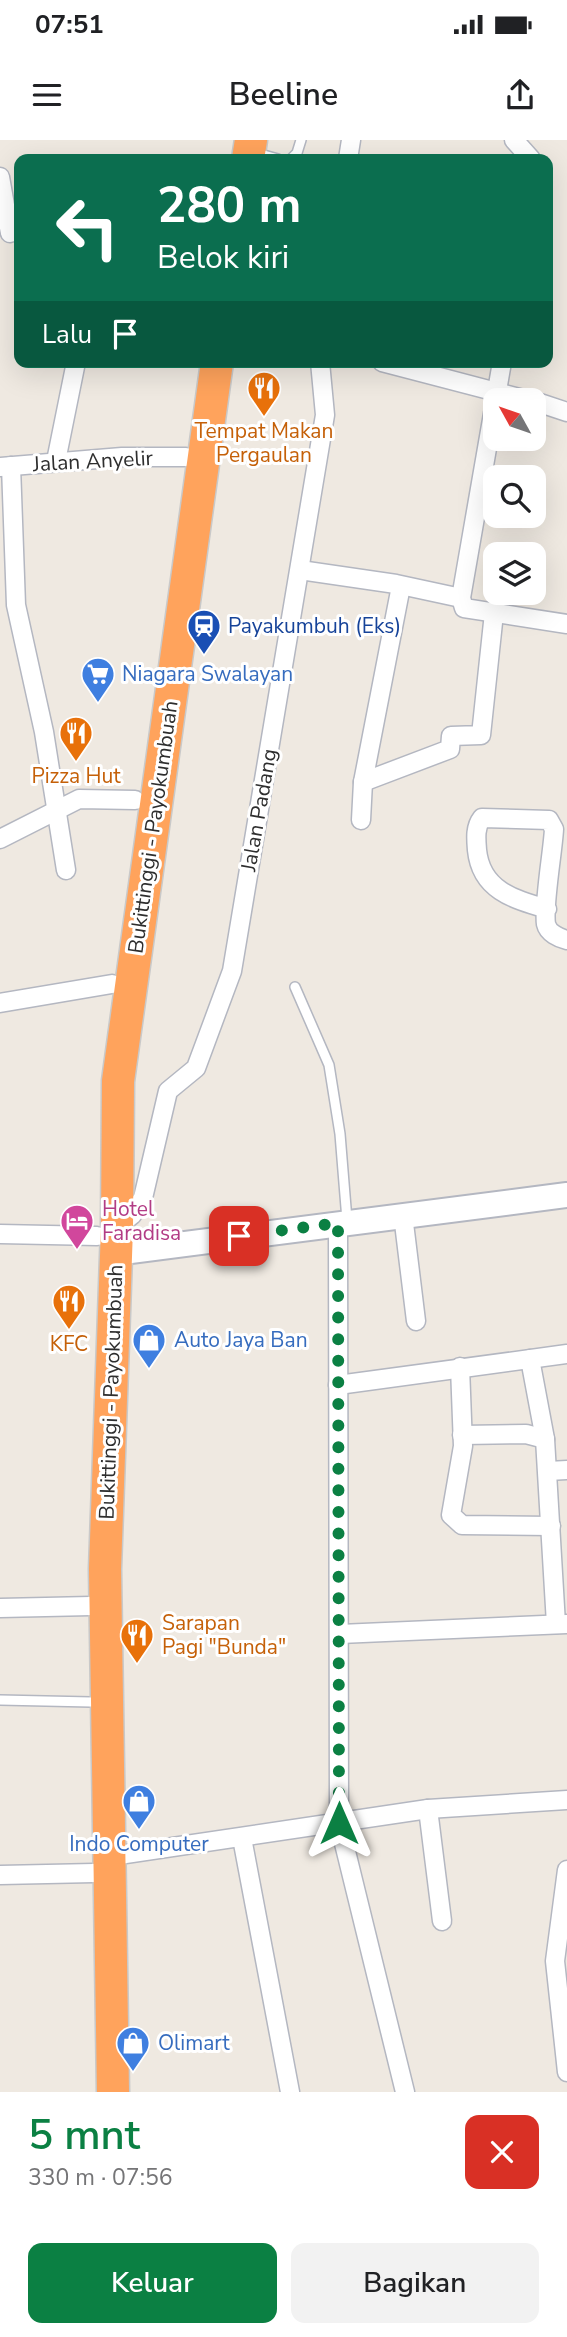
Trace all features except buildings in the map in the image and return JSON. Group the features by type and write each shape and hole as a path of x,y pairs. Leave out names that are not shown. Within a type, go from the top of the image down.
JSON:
{"highway":[{"name":"Bukittinggi - Payokumbuah","path":"113,2092 91,1606 118,1081 188,512 186,457 198,368"},
{"name":"Bukittinggi - Payokumbuah","path":"97,1714 105,1569 110,1239 101,1080 128,880 135,800 216,368"},
{"name":"Bukittinggi - Payokumbuah","path":"92,2092 103,1864"}],"street":[{"path":"514,140 527,154"},
{"path":"0,177 10,233"},
{"path":"56,461 75,368"},
{"name":"Jalan Padang","path":"110,1239 143,1198 168,1090 196,1069 232,971 325,415 321,368"},
{"path":"407,368 488,388"},
{"path":"496,388 501,368"},
{"path":"546,405 567,412"},
{"path":"486,452 461,598 464,608 567,624"},
{"name":"Jalan Anyelir","path":"5,467 56,461 186,457"},
{"path":"5,467 8,607 44,732 66,870"},
{"path":"300,570 461,598"},
{"path":"361,820 363,782 401,586"},
{"path":"363,782 450,749 451,736 481,735 494,613"},
{"path":"0,839 79,799 135,800"},
{"path":"547,909 508,896 492,886 481,872 476,836 482,818 549,820 552,823 548,927 554,935 567,940"},
{"path":"0,1003 112,984"},
{"path":"0,1234 110,1239 342,1223 567,1195"},
{"path":"404,1215 416,1321"},
{"path":"342,1223 338,1385 339,1823 405,2092"},
{"path":"338,1385 567,1354"},
{"path":"340,1634 561,1624 545,1439 530,1359"},
{"path":"460,1367 462,1435 450,1511 454,1520 462,1525 551,1526"},
{"path":"462,1435 526,1434 545,1439"},
{"path":"548,1471 567,1470"},
{"path":"0,1608 91,1606"},
{"path":"0,1875 103,1864 242,1838 428,1809 567,1800"},
{"path":"428,1809 442,1921"},
{"path":"242,1838 290,2092"},
{"path":"567,1870 564,1927 555,1961 567,2072"}],"lane":[{"path":"295,987 328,1065 340,1134 342,1223"},
{"path":"0,1700 97,1714"}],"place":[{"name":"Tempat Makan Pergaulan","path":"264,418"},
{"name":"Payakumbuh (Eks)","path":"204,656"},
{"name":"Niagara Swalayan","path":"98,704"},
{"name":"Pizza Hut","path":"76,763"},
{"name":"Hotel Faradisa","path":"77,1251"},
{"name":"KFC","path":"69,1331"},
{"name":"Auto Jaya Ban","path":"149,1370"},
{"name":"Sarapan Pagi \"Bunda\"","path":"137,1665"},
{"name":"Indo Computer","path":"139,1831"},
{"name":"Olimart","path":"133,2073"}],"route":[{"path":"239,1236 338,1223 339,1823"}]}
